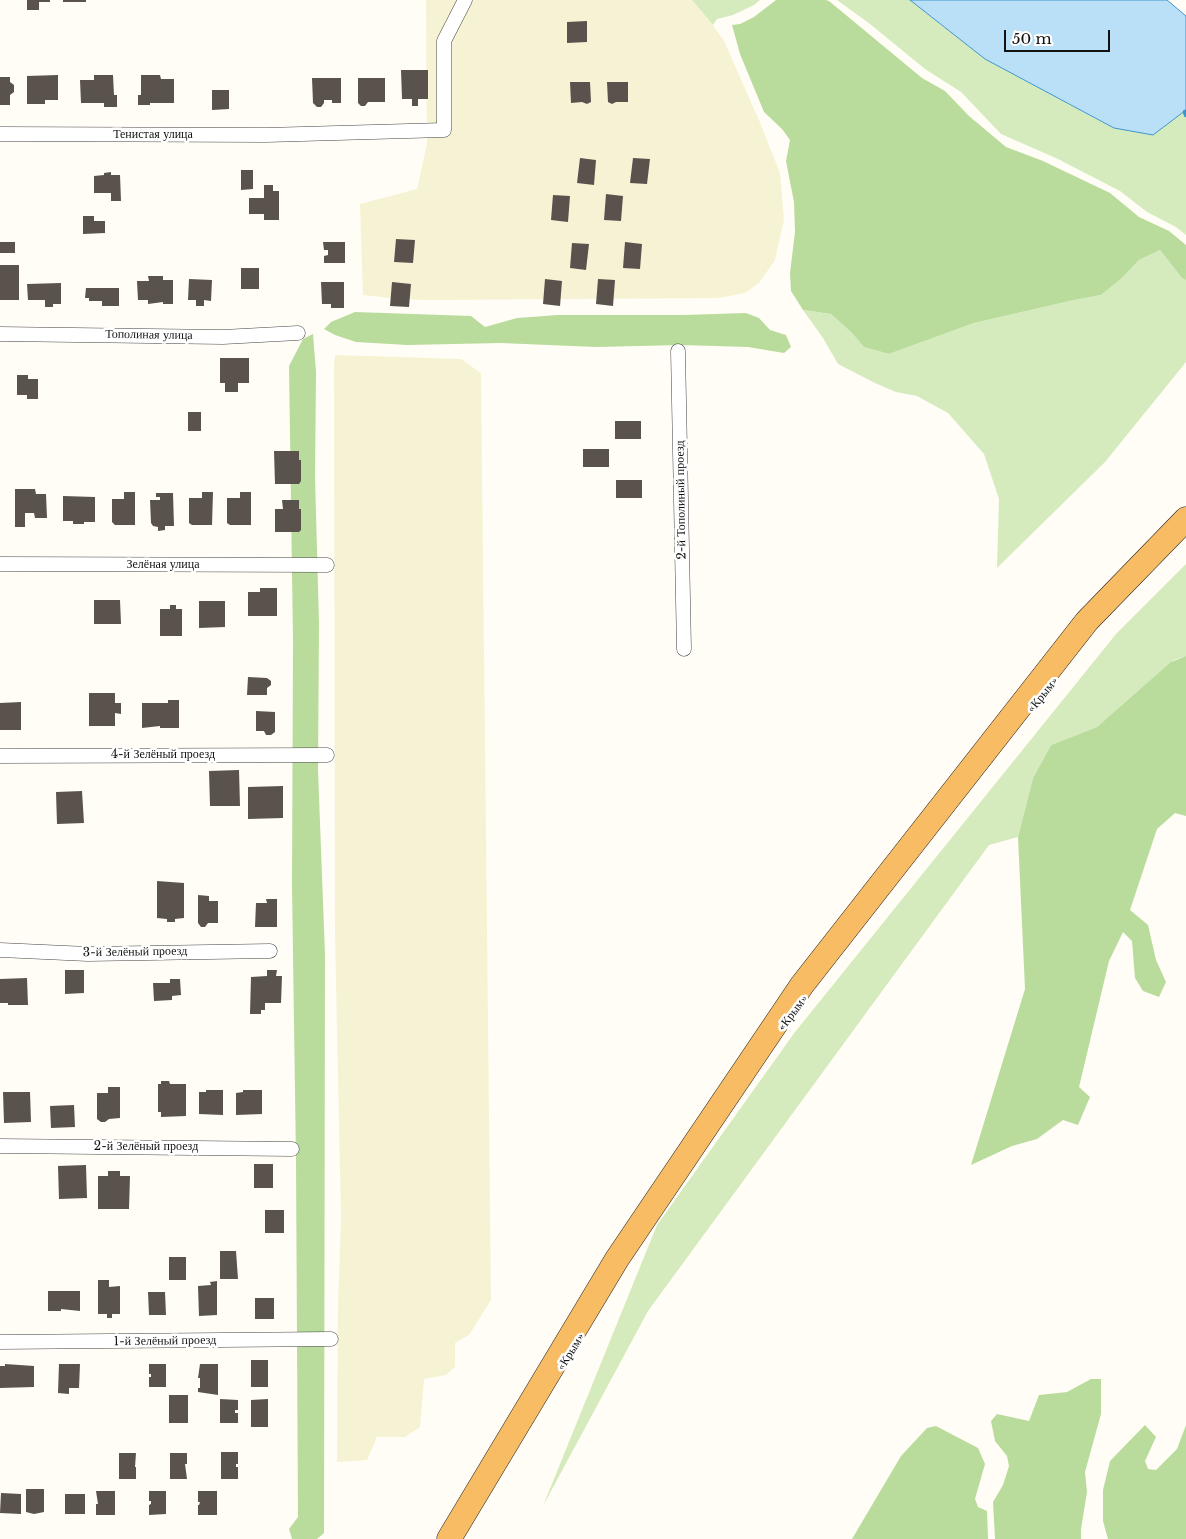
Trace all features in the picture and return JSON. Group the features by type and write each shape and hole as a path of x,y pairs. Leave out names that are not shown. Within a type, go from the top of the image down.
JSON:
{"highway":[{"path":"449,1539 617,1259 802,985 1087,621 1186,518"},
{"name":"«Крым»","path":"461,1539 551,1384 658,1212 774,1039 898,875 1095,630 1186,532"}],"street":[{"name":"Тенистая улица","path":"0,134 306,135 444,130 444,41 465,0"},
{"name":"Тополиная улица","path":"0,334 223,337 298,333"},
{"name":"2-й Тополиный проезд","path":"678,351 684,649"},
{"name":"Зелёная улица","path":"0,564 327,565"},
{"name":"4-й Зелёный проезд","path":"0,756 327,754"},
{"name":"3-й Зелёный проезд","path":"0,950 88,954 270,951"},
{"name":"2-й Зелёный проезд","path":"0,1146 292,1148"},
{"name":"1-й Зелёный проезд","path":"0,1342 331,1339"}],"shaded area":[{"path":"426,0 692,0 724,41 780,173 784,220 775,260 759,283 745,293 718,298 429,300 363,295 360,204 417,189 427,144"},
{"path":"335,355 461,359 481,373 491,1300 469,1335 455,1343 455,1367 446,1375 424,1379 420,1427 405,1437 377,1437 367,1460 337,1462 338,1304 341,1219 335,935"}],"green space":[{"path":"692,0 760,0 733,15 717,19 713,25"},
{"path":"776,0 829,1 922,78 945,91 969,116 1006,147 1043,161 1110,193 1139,217 1169,231 1186,245 1186,280 1182,278 1160,250 1139,260 1122,278 1101,295 974,323 889,354 864,347 831,314 803,310 791,291 790,273 795,232 794,202 786,161 790,140 782,129 764,112 740,54 732,25 740,24 754,17"},
{"path":"837,0 910,0 985,59 1114,128 1186,110 1186,235 1176,227 1147,212 1120,191 1058,159 1001,134 961,92 925,69"},
{"path":"1160,250 1182,278 1186,280 1186,362 1105,462 997,568 999,499 984,454 948,413 917,396 896,392 838,364 823,338 803,310 831,314 864,347 889,354 974,323 1101,295 1122,278 1139,260"},
{"path":"355,312 471,316 485,327 517,318 558,315 746,313 759,318 770,330 786,335 791,347 784,353 748,347 681,345 596,347 501,343 407,345 356,342 324,329 331,322"},
{"path":"313,334 316,372 315,476 319,624 318,770 325,955 324,1533 317,1539 292,1539 289,1529 298,1517 292,885 293,641 289,366 303,339"},
{"path":"1186,564 1186,656 1174,660 1097,727 1051,745 1033,778 1018,837 989,845 648,1311 543,1506 657,1225 795,1032 1116,634"},
{"path":"1186,656 1186,816 1175,813 1157,829 1130,910 1148,925 1156,960 1166,982 1159,997 1143,991 1135,978 1132,941 1123,932 1109,961 1079,1087 1090,1097 1078,1125 1063,1120 1037,1139 1012,1146 971,1165 1025,989 1018,837 1033,778 1051,745 1097,727 1171,662"},
{"path":"1091,1379 1101,1379 1101,1414 1085,1472 1087,1492 1081,1539 995,1539 993,1502 1003,1485 1009,1466 1007,1456 995,1441 991,1421 997,1414 1029,1421 1039,1395 1067,1392"},
{"path":"1145,1425 1156,1437 1145,1461 1148,1469 1156,1470 1177,1449 1186,1425 1186,1539 1108,1539 1103,1521 1103,1490 1110,1461"},
{"path":"936,1426 978,1448 985,1464 975,1499 978,1507 987,1511 988,1539 852,1539 901,1456 927,1428"}],"water":[{"path":"910,0 1167,0 1186,16 1186,110 1153,135 1114,128 985,59"}],"building":[{"path":"27,0 50,0 50,2 39,2 39,10 27,10"},
{"path":"63,0 86,0 86,2 63,2"},
{"path":"587,21 587,42 567,43 567,22"},
{"path":"401,70 428,70 428,99 418,99 418,106 412,106 412,99 402,99"},
{"path":"58,75 58,100 45,100 45,104 27,104 27,76"},
{"path":"94,75 113,75 117,107 104,107 104,103 81,103 80,80 94,80"},
{"path":"141,75 160,75 161,79 174,79 174,103 138,105 138,95 141,95"},
{"path":"0,77 10,77 10,82 14,85 14,92 10,95 10,105 0,105"},
{"path":"312,78 341,78 341,103 332,103 332,100 324,100 321,107 317,107 313,103"},
{"path":"358,78 385,78 385,102 368,102 365,106 361,106 358,103"},
{"path":"570,82 590,82 591,102 587,104 582,102 571,103"},
{"path":"607,82 628,82 628,102 612,104 608,102"},
{"path":"212,90 229,90 229,109 212,110"},
{"path":"580,158 596,160 594,185 577,183"},
{"path":"633,158 650,159 647,184 630,183"},
{"path":"241,170 253,170 253,189 241,190"},
{"path":"111,172 111,175 120,175 121,201 111,201 111,193 94,193 94,176"},
{"path":"264,185 273,185 273,191 279,191 279,220 264,220 264,214 249,214 249,198 264,198"},
{"path":"606,194 623,196 621,221 604,220"},
{"path":"553,195 570,196 568,222 551,220"},
{"path":"83,216 94,216 94,221 105,221 105,233 83,234"},
{"path":"396,239 415,240 413,263 394,262"},
{"path":"0,242 15,242 15,253 0,253"},
{"path":"323,242 345,242 345,263 324,263 324,256 328,255 328,250 324,250"},
{"path":"625,242 642,244 640,269 623,268"},
{"path":"572,243 589,244 586,270 570,268"},
{"path":"0,265 19,265 19,300 0,300"},
{"path":"241,268 259,268 259,289 241,289"},
{"path":"148,276 163,276 163,280 173,280 173,304 163,304 163,302 148,304 148,300 138,300 137,281 149,281"},
{"path":"189,279 212,280 211,301 204,300 204,306 196,306 196,300 188,300"},
{"path":"545,279 562,281 560,306 543,304"},
{"path":"598,279 615,280 613,306 596,304"},
{"path":"321,282 344,282 344,308 331,308 331,304 322,304"},
{"path":"392,282 411,284 409,307 390,306"},
{"path":"61,283 61,304 45,307 45,300 28,300 27,284"},
{"path":"86,288 119,288 119,306 102,306 102,301 89,301 89,298 85,298"},
{"path":"220,358 249,358 249,383 238,383 238,392 225,392 225,383 220,383"},
{"path":"17,375 28,375 28,379 38,379 38,399 27,399 27,395 17,395"},
{"path":"188,412 201,412 201,431 188,431"},
{"path":"615,421 641,421 641,439 615,439"},
{"path":"583,449 609,449 609,467 583,467"},
{"path":"274,451 299,451 301,481 299,484 275,484"},
{"path":"616,480 642,480 642,498 616,498"},
{"path":"15,489 35,489 36,494 46,494 47,518 35,518 34,513 25,513 25,527 15,527"},
{"path":"124,492 135,492 135,525 115,525 112,522 112,499 124,499"},
{"path":"202,492 213,492 212,525 192,525 189,523 189,498 202,498"},
{"path":"240,492 251,492 251,525 230,525 227,523 227,498 240,498"},
{"path":"156,493 173,493 174,526 165,526 165,530 158,531 158,527 153,526 151,523 150,500 160,500 160,497 156,497"},
{"path":"63,496 95,497 95,522 73,524 73,521 63,521"},
{"path":"282,500 299,500 301,530 299,532 275,532 275,509 283,509"},
{"path":"260,588 277,588 277,616 248,616 248,592 260,592"},
{"path":"94,600 120,600 121,624 94,624"},
{"path":"199,601 225,601 225,627 199,628"},
{"path":"170,605 176,605 176,609 182,609 182,636 160,636 160,609 170,609"},
{"path":"248,677 267,678 271,681 271,685 267,688 267,695 247,695"},
{"path":"89,693 115,693 115,703 121,703 121,714 115,713 115,726 89,726"},
{"path":"168,700 179,700 179,728 160,728 160,726 142,728 142,703 168,703"},
{"path":"21,702 21,730 0,730 0,703"},
{"path":"256,711 275,712 275,732 271,735 266,735 264,731 256,731"},
{"path":"239,770 240,806 210,806 209,771"},
{"path":"283,786 283,818 248,819 248,787"},
{"path":"82,791 84,823 57,824 56,792"},
{"path":"157,881 184,883 184,918 175,919 175,922 167,922 167,919 157,918"},
{"path":"198,895 209,896 209,901 218,901 218,923 208,923 205,927 201,927 198,923"},
{"path":"266,899 277,899 277,927 255,927 256,903 267,903"},
{"path":"65,970 84,970 84,993 65,994"},
{"path":"267,970 277,970 276,976 282,976 281,1003 265,1003 265,1010 261,1010 261,1014 250,1014 251,977 267,976"},
{"path":"27,978 28,1005 0,1003 0,979"},
{"path":"170,979 180,979 181,995 172,996 172,1000 154,1001 153,983 170,983"},
{"path":"161,1081 169,1081 170,1084 186,1084 186,1116 161,1117 161,1112 158,1112 158,1084 161,1084"},
{"path":"108,1087 120,1087 120,1118 101,1122 97,1119 97,1093 108,1093"},
{"path":"206,1090 223,1090 223,1115 199,1114 199,1092 206,1092"},
{"path":"243,1090 262,1090 262,1114 236,1115 236,1093 243,1092"},
{"path":"3,1092 30,1092 31,1122 4,1123"},
{"path":"74,1105 75,1127 51,1128 50,1106"},
{"path":"254,1164 273,1164 273,1188 254,1188"},
{"path":"86,1165 87,1198 59,1199 58,1166"},
{"path":"108,1171 120,1171 120,1176 130,1176 129,1209 98,1209 98,1176 108,1176"},
{"path":"265,1210 284,1210 284,1233 265,1233"},
{"path":"220,1251 236,1251 238,1279 220,1279"},
{"path":"169,1257 186,1257 186,1280 169,1280"},
{"path":"98,1280 109,1280 109,1287 120,1286 120,1314 112,1314 112,1318 107,1318 107,1314 98,1314"},
{"path":"217,1281 217,1315 199,1316 198,1286 211,1285 210,1282"},
{"path":"48,1291 80,1291 80,1311 61,1309 61,1311 48,1311"},
{"path":"148,1292 165,1292 166,1315 149,1315"},
{"path":"255,1298 274,1298 274,1319 255,1319"},
{"path":"251,1360 268,1360 268,1387 251,1387"},
{"path":"5,1364 34,1366 34,1387 0,1388 0,1366 5,1366"},
{"path":"59,1364 80,1364 79,1388 69,1388 69,1394 58,1393"},
{"path":"149,1364 166,1364 166,1387 149,1387 149,1377 151,1377 151,1374 149,1374"},
{"path":"200,1364 218,1364 218,1395 198,1392 198,1388 200,1388 200,1378 198,1378"},
{"path":"169,1395 188,1395 188,1423 169,1423"},
{"path":"220,1399 238,1400 238,1410 235,1410 235,1413 238,1413 238,1423 220,1423"},
{"path":"268,1399 268,1427 251,1427 251,1400"},
{"path":"221,1452 238,1452 238,1464 236,1464 236,1467 238,1467 238,1479 221,1479"},
{"path":"119,1453 136,1453 136,1479 119,1479"},
{"path":"170,1453 187,1453 187,1464 185,1464 187,1479 170,1479"},
{"path":"26,1489 44,1489 44,1512 34,1514 26,1512"},
{"path":"96,1491 115,1491 115,1515 96,1515 96,1504 98,1504"},
{"path":"149,1491 166,1491 166,1514 149,1515 151,1501 149,1501"},
{"path":"198,1491 217,1491 217,1515 198,1515 198,1505 200,1502 198,1502"},
{"path":"1,1493 21,1494 21,1514 0,1513"},
{"path":"65,1494 85,1494 85,1514 65,1514"}]}
